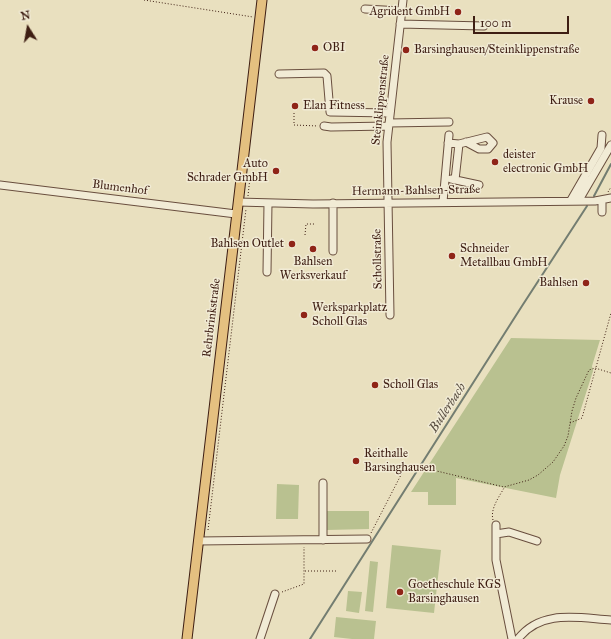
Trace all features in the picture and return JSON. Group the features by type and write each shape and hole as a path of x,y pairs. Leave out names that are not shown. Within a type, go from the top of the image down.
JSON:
{"main road":[{"name":"Rehrbrinkstraße","path":"187,639 202,541 236,214 242,203 259,18 262,0"}],"street":[{"name":"Steinklippenstraße","path":"387,202 388,125 403,0"},
{"path":"365,9 402,11"},
{"path":"400,24 484,26"},
{"path":"279,74 324,74 327,76 330,112 390,113"},
{"path":"324,126 331,127 449,122"},
{"path":"575,200 602,148 602,135"},
{"path":"443,202 449,139 463,143 456,180"},
{"path":"575,200 611,145"},
{"path":"445,179 480,185"},
{"name":"Blumenhof","path":"0,185 236,214"},
{"name":"Hermann-Bahlsen-Straße","path":"242,203 333,204 598,200 611,198"},
{"path":"598,200 602,212"},
{"name":"Schollstraße","path":"387,202 390,315"},
{"path":"267,272 268,203"},
{"path":"333,204 333,251"},
{"path":"322,483 324,540"},
{"path":"496,525 496,560 512,639"},
{"path":"496,534 509,532 537,541"},
{"path":"202,541 367,539"},
{"path":"260,639 275,594"},
{"path":"518,639 524,631 537,623 552,618 565,617 611,620"}],"path":[{"path":"144,0 259,18"},
{"path":"294,113 294,125 324,126"},
{"path":"202,541 209,526 242,203 250,175"},
{"path":"305,235 306,224 314,224"},
{"path":"570,423 582,418 611,313"},
{"path":"367,539 403,470 424,468 504,487 529,480 546,469 554,462 564,446 568,436 576,398 589,370 595,368 611,373"},
{"path":"496,525 492,518 492,512 504,487"},
{"path":"275,594 304,584 304,540"},
{"path":"304,571 337,571"}],"green space":[{"path":"511,338 600,340 592,366 593,371 560,475 556,498 456,478 456,505 428,505 428,492 411,492"},
{"path":"277,484 299,485 298,519 276,519"},
{"path":"326,511 369,511 369,529 327,530"},
{"path":"392,545 441,550 434,613 386,608"},
{"path":"370,561 378,562 373,612 365,611"},
{"path":"348,591 362,592 359,613 346,611"},
{"path":"336,617 376,621 374,639 334,637"}],"waterway":[{"name":"Bullerbach","path":"594,196 611,164"},
{"name":"Bullerbach","path":"310,639 587,206"}],"place":[{"name":"Agrident GmbH","path":"458,12"},
{"name":"OBI","path":"315,48"},
{"name":"Barsinghausen/Steinklippenstraße","path":"406,50"},
{"name":"Krause","path":"591,101"},
{"name":"Elan Fitness","path":"295,106"},
{"name":"deister electronic GmbH","path":"495,162"},
{"name":"Auto Schrader GmbH","path":"276,171"},
{"name":"Bahlsen Outlet","path":"292,244"},
{"name":"Bahlsen Werksverkauf","path":"313,249"},
{"name":"Schneider Metallbau GmbH","path":"452,256"},
{"name":"Bahlsen","path":"586,283"},
{"name":"Werksparkplatz Scholl Glas","path":"304,315"},
{"name":"Scholl Glas","path":"375,385"},
{"name":"Reithalle Barsinghausen","path":"356,461"},
{"name":"Goetheschule KGS Barsinghausen","path":"400,592"}]}
